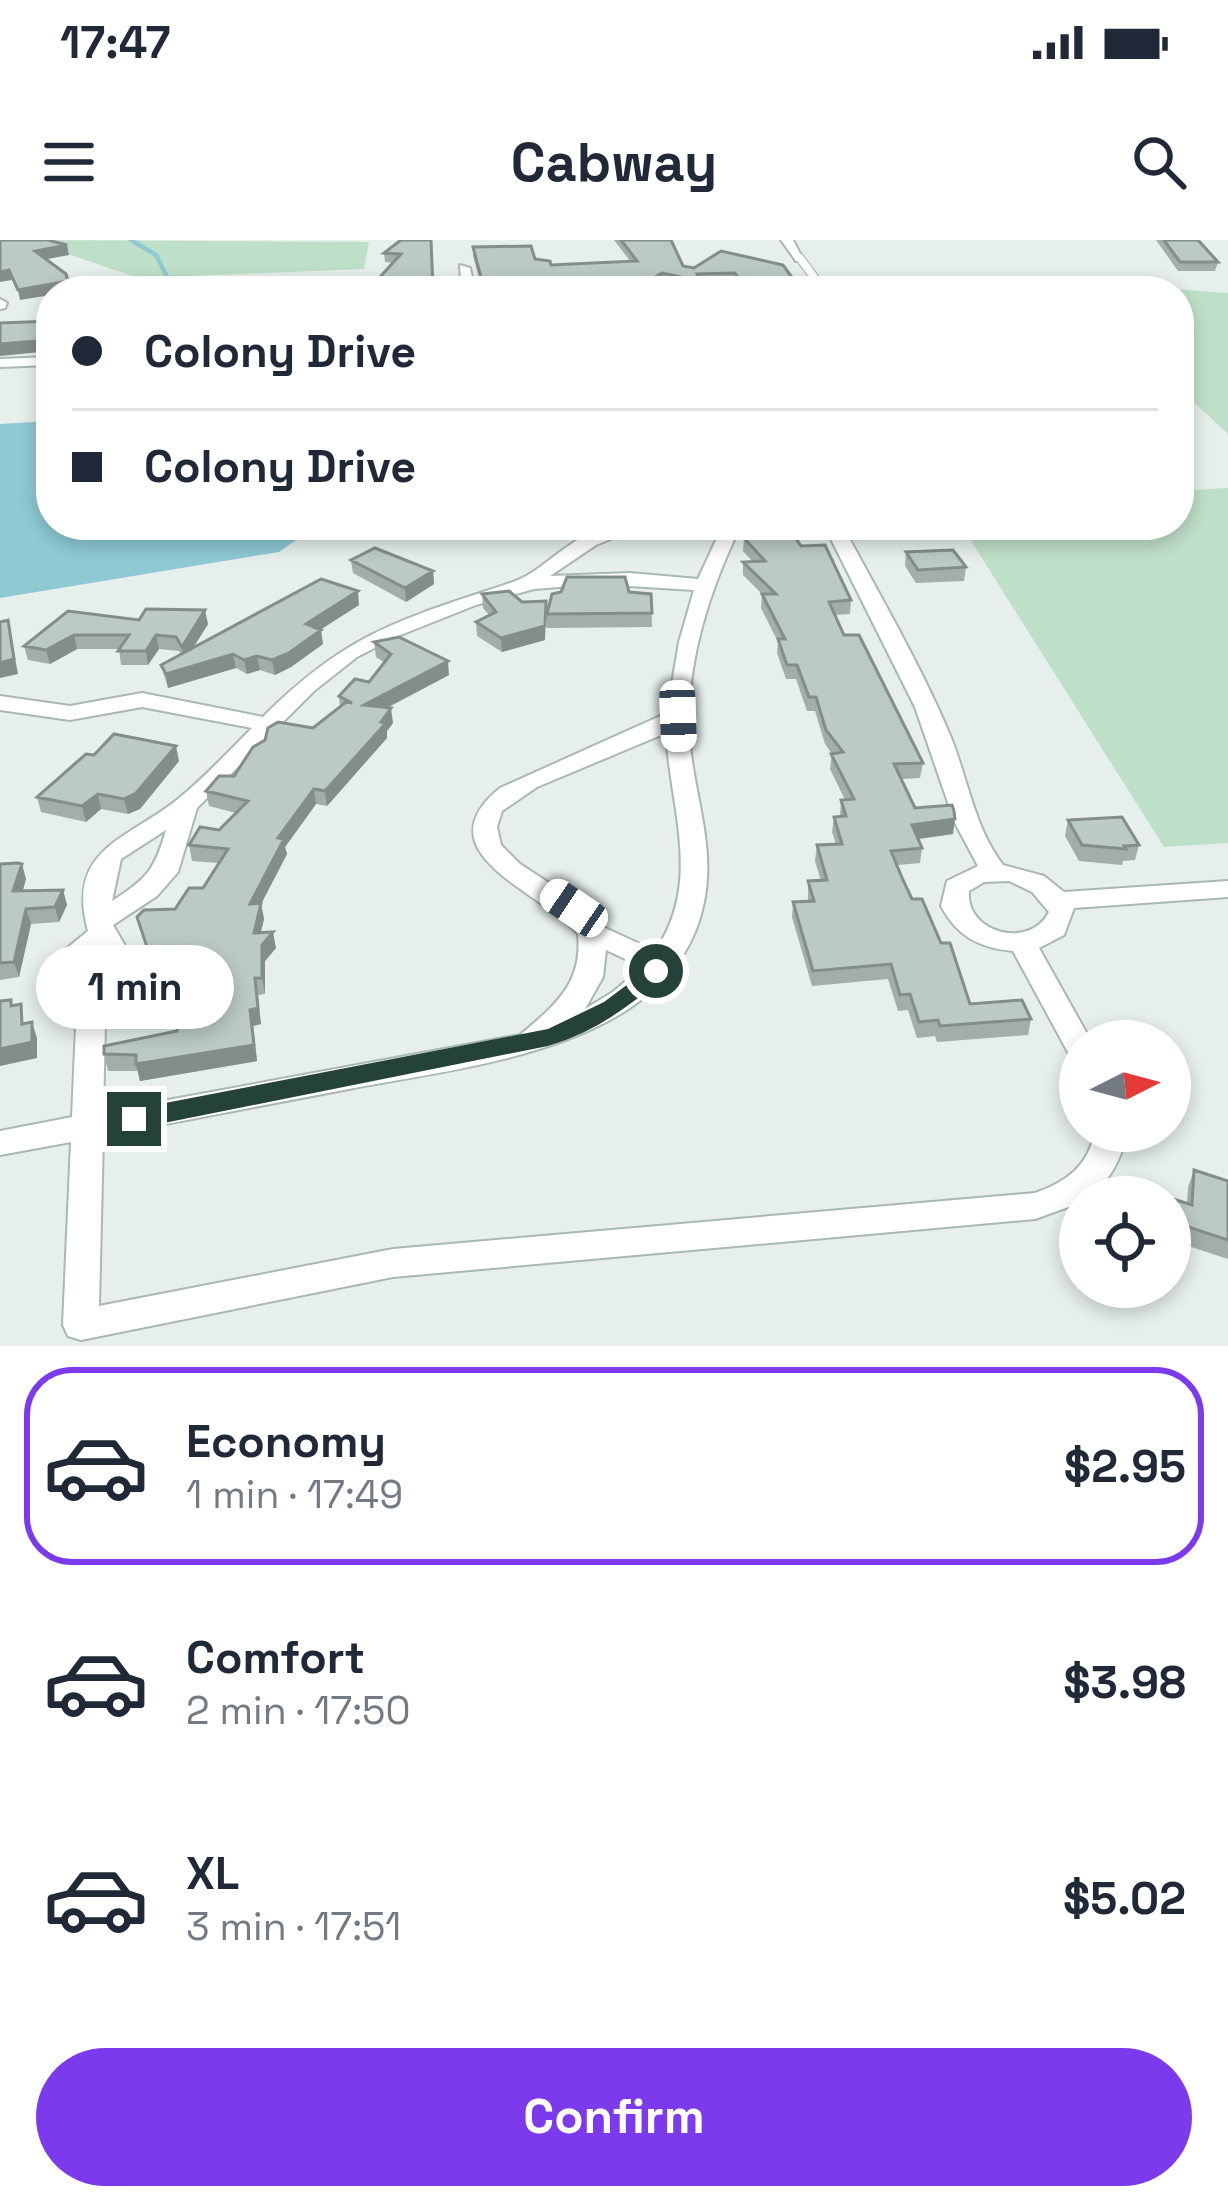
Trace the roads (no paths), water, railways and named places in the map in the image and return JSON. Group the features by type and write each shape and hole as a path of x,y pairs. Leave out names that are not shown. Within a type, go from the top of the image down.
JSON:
{"street":[{"path":"787,240 800,258"},
{"path":"464,268 466,276"},
{"path":"0,363 36,362"},
{"path":"529,581 592,540"},
{"path":"0,1143 522,1045 574,1030 613,1007 661,965 681,934 694,895 694,842 680,768 678,716 686,639 702,585 725,540"},
{"path":"841,540 923,700 941,740 964,818 995,872"},
{"path":"702,585 587,577 529,581 436,612 349,653 185,807 122,844 103,862 96,882 100,928 121,956 128,976 117,997 92,1022 81,1324 393,1263 1035,1207 1062,1199 1091,1177 1105,1152"},
{"path":"0,703 70,713 142,700 271,725"},
{"path":"522,1045 559,1021 586,987 596,957 591,932 574,908 490,850 484,833 486,817 496,803 518,789 652,734 678,716"},
{"path":"92,1022 68,1006 59,984 71,960 100,928 148,890 169,866 185,807"},
{"path":"995,872 1039,883 1058,901 1062,912 1053,931 1022,942 974,930 953,909 956,887 979,874 995,872"},
{"path":"1058,901 1228,890"},
{"path":"591,932 661,965"},
{"path":"1022,942 1065,1020"}],"lane":[{"path":"800,258 813,276"}],"water":[{"path":"36,422 36,540 296,540 279,552 0,598 0,424"}],"waterway":[{"path":"131,240 156,255 166,276"}]}
